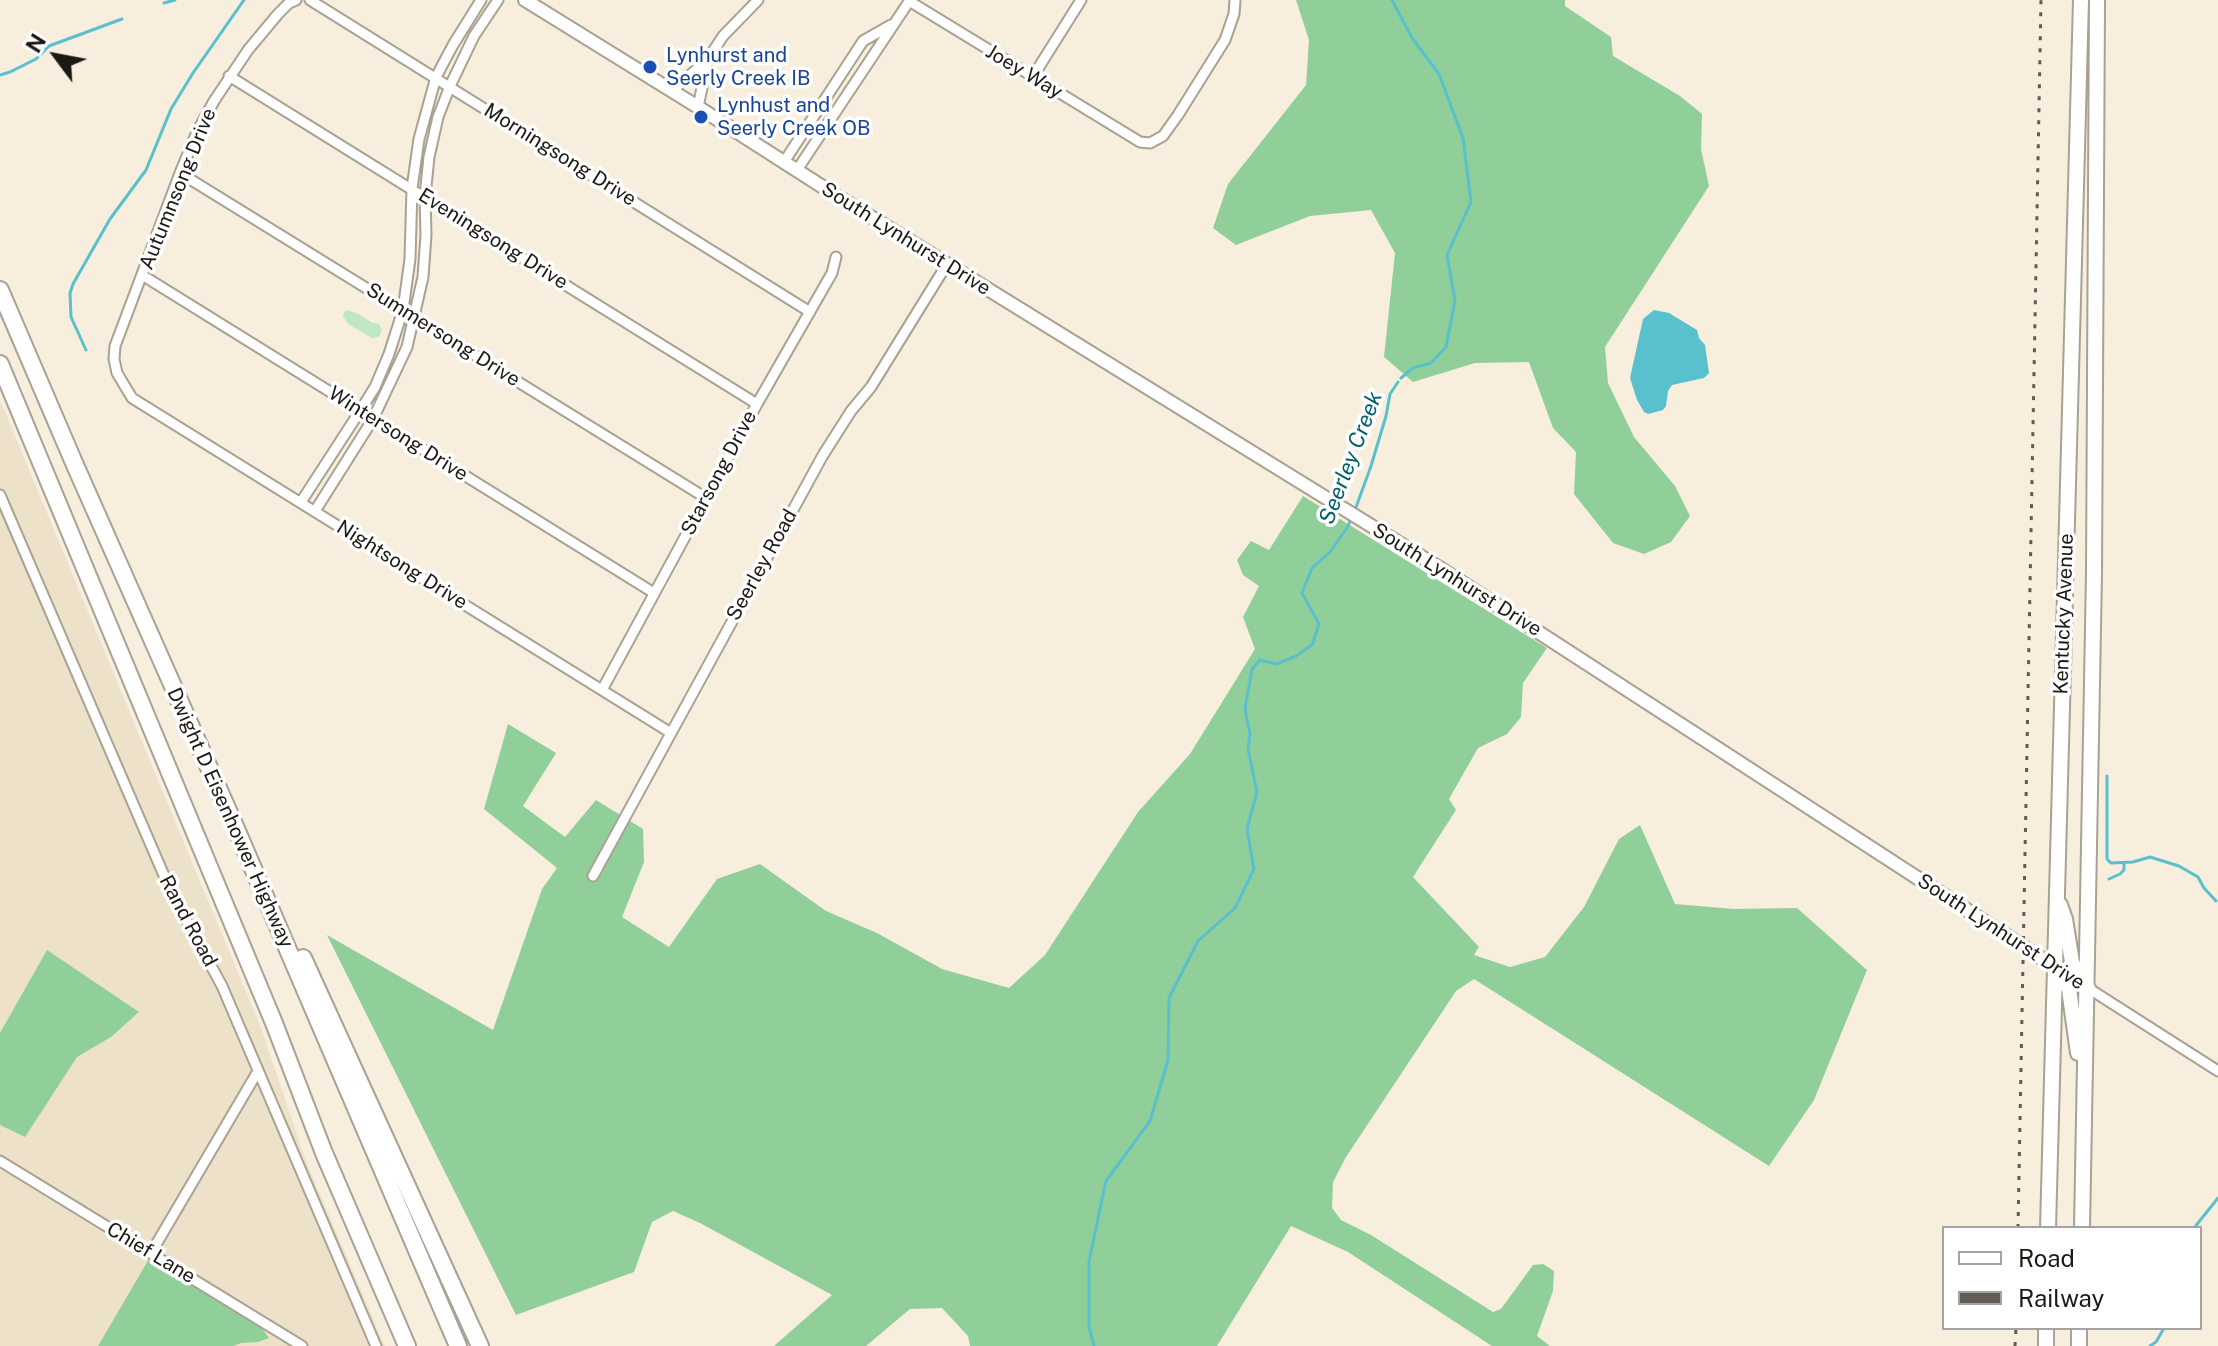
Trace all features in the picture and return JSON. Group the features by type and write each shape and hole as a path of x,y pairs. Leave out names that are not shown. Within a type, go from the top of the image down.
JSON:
{"highway":[{"name":"Dwight D Eisenhower Highway","path":"0,290 458,1346"},
{"name":"Dwight D Eisenhower Highway","path":"0,364 274,1023 324,1153 407,1346"},
{"path":"234,824 317,987 480,1346"}],"main road":[{"name":"South Lynhurst Drive","path":"525,0 1346,509 2088,988"},
{"name":"Kentucky Avenue","path":"2048,1226 2081,0"},
{"name":"Kentucky Avenue","path":"2082,1226 2095,558 2097,0"},
{"path":"2056,898 2065,919 2072,962 2079,978 2088,988"},
{"path":"2055,967 2069,989 2078,1053 2086,1065"}],"street":[{"name":"Autumnsong Drive","path":"132,398 117,373 115,346 180,173 205,117 229,76 278,14 296,0"},
{"name":"Morningsong Drive","path":"310,0 810,312"},
{"path":"301,502 375,387 389,354 403,310 410,259 412,188 419,139 436,77 481,0"},
{"path":"315,511 373,419 407,347 423,277 425,196 438,117 474,36 498,0"},
{"path":"672,91 708,59 723,36 758,0"},
{"path":"1032,78 1081,0"},
{"name":"Joey Way","path":"909,1 1140,142 1150,143 1163,136 1225,40 1234,14 1235,0"},
{"path":"797,170 909,1"},
{"path":"784,162 863,41 894,23"},
{"path":"698,107 708,59"},
{"name":"Eveningsong Drive","path":"229,76 757,404"},
{"name":"Summersong Drive","path":"180,173 706,498"},
{"name":"Starsong Drive","path":"602,690 757,404 832,273 836,257"},
{"name":"Seerley Road","path":"593,876 823,455 851,411 871,387 947,264"},
{"name":"Wintersong Drive","path":"142,275 654,593"},
{"name":"Nightsong Drive","path":"132,398 671,733"},
{"name":"Rand Road","path":"0,495 172,894 210,961 376,1346"},
{"name":"South Lynhurst Drive","path":"2088,988 2218,1071"},
{"path":"151,1253 258,1071"},
{"name":"Chief Lane","path":"0,1161 302,1346"}],"shaded area":[{"path":"0,400 261,1028 306,1161 385,1346 0,1346"}],"green space":[{"path":"1296,0 1565,0 1565,6 1611,37 1613,56 1680,96 1702,114 1701,149 1709,186 1605,347 1608,383 1634,437 1675,486 1690,516 1671,542 1644,554 1613,543 1574,494 1576,452 1553,428 1529,362 1475,363 1413,382 1384,357 1395,253 1371,210 1310,216 1236,245 1213,228 1228,184 1306,85 1309,40"},
{"path":"347,310 379,324 382,330 379,337 372,338 348,324 343,316"},
{"path":"1303,496 1547,648 1523,683 1521,717 1507,734 1478,748 1449,799 1456,810 1413,877 1479,947 1474,955 1510,967 1545,957 1584,907 1619,839 1640,825 1675,904 1734,909 1797,908 1867,970 1814,1100 1769,1166 1474,979 1456,991 1346,1157 1333,1182 1332,1208 1341,1220 1371,1235 1493,1312 1501,1309 1533,1265 1543,1264 1554,1271 1553,1291 1537,1336 1550,1346 1492,1346 1348,1252 1291,1226 1217,1346 970,1346 968,1336 942,1308 910,1309 866,1346 774,1346 832,1295 673,1211 652,1222 634,1272 516,1315 327,935 493,1030 542,889 557,868 484,809 508,724 556,753 523,806 565,837 596,800 643,829 644,862 622,917 669,947 717,879 760,864 826,911 877,933 942,969 1009,988 1045,955 1138,812 1190,754 1255,649 1243,617 1259,586 1243,575 1237,560 1251,541 1269,550"},
{"path":"47,950 139,1012 111,1037 77,1057 25,1137 0,1125 0,1033"},
{"path":"149,1259 166,1265 261,1327 269,1338 233,1346 98,1346"}],"water":[{"path":"1654,310 1669,313 1697,330 1705,345 1709,373 1704,378 1672,385 1663,410 1648,414 1637,400 1630,378 1643,319"}],"waterway":[{"path":"164,3 175,0"},
{"path":"86,350 71,317 70,293 73,284 110,219 146,170 171,109 244,0"},
{"name":"Seerley Creek","path":"1392,0 1412,38 1439,74 1463,138 1471,202 1447,255 1455,301 1446,347 1431,363 1413,368 1401,378"},
{"path":"0,75 36,59 49,46 122,19"},
{"name":"Seerley Creek","path":"1355,510 1371,466 1390,394 1398,382"},
{"name":"Seerley Creek","path":"1094,1346 1089,1327 1089,1261 1106,1181 1150,1121 1168,1060 1169,998 1198,941 1235,908 1254,869 1247,829 1257,792 1248,749 1250,734 1245,709 1252,669 1260,660 1277,664 1312,645 1319,624 1302,593 1312,568 1330,552 1352,517"},
{"path":"2107,776 2107,859 2111,863 2133,862 2150,857 2179,866 2198,877 2216,901"},
{"path":"2109,879 2124,870 2124,863"},
{"path":"2196,1226 2218,1198"},
{"path":"2150,1346 2163,1330"}],"railway":[{"path":"2018,1226 2041,0"},
{"path":"2015,1346 2016,1330"}],"place":[{"name":"Lynhurst and Seerly Creek IB","path":"650,67"},
{"name":"Lynhust and Seerly Creek OB","path":"701,117"}]}
